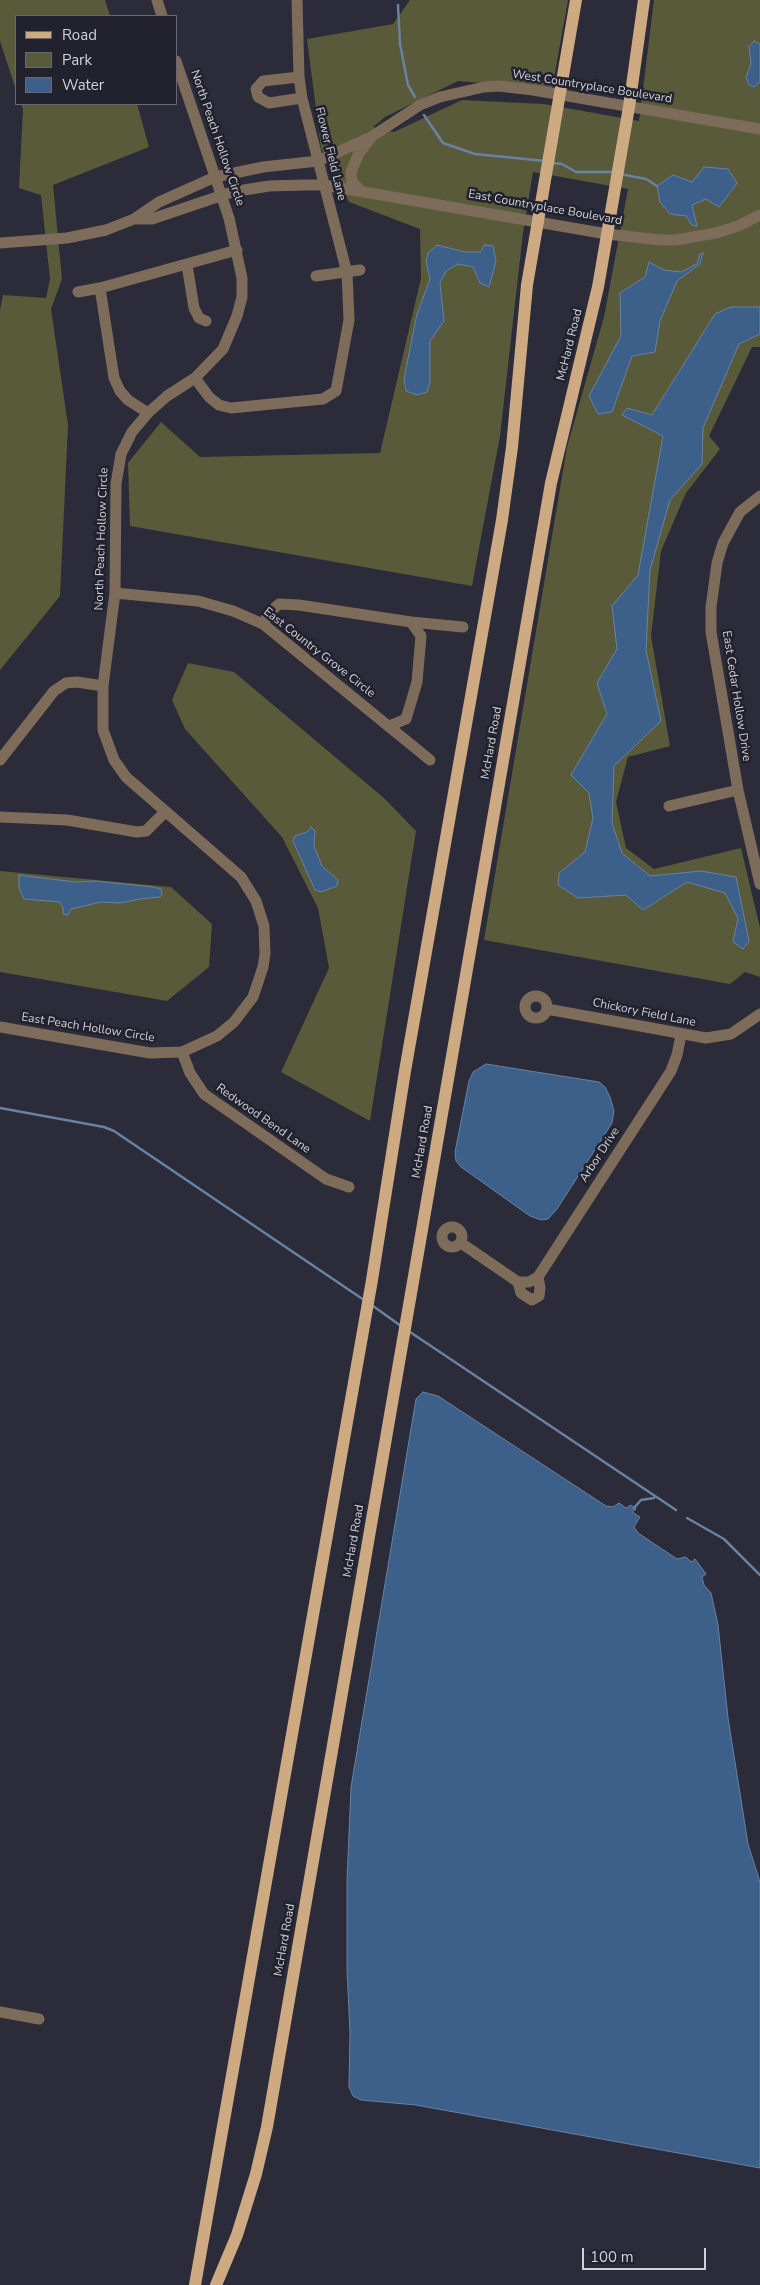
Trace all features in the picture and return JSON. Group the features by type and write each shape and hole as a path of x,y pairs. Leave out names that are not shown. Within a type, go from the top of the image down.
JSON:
{"main road":[{"path":"195,2285 362,1338 405,1071 502,520 512,447 526,285 576,0"},
{"name":"McHard Road","path":"216,2285 245,2209 256,2174 267,2127 551,483 559,443 587,337 607,234 621,148 630,107 644,0"}],"street":[{"path":"157,0 162,15"},
{"name":"Flower Field Lane","path":"195,378 209,397 219,405 231,408 323,399 336,391 349,320 347,273 302,98 299,77 297,0"},
{"name":"North Peach Hollow Circle","path":"165,812 126,777 114,760 103,730 103,686 115,593 117,468 121,454 132,432 148,412 195,378 223,348 237,316 242,297 242,278 237,250 222,195 178,67"},
{"name":"Flower Field Lane","path":"299,77 263,81 256,89 258,97 269,103 302,98"},
{"name":"West Countryplace Boulevard","path":"134,219 159,202 215,177 263,167 318,161 371,137 420,105 463,90 499,86 760,129"},
{"name":"West Countryplace Boulevard","path":"361,191 352,182 350,172 359,153 371,137"},
{"name":"East Countryplace Boulevard","path":"134,219 152,219 222,195 269,186 323,185 607,234 676,240 738,226 760,215"},
{"path":"0,243 85,235 134,219"},
{"path":"78,292 100,288 237,250"},
{"path":"187,265 194,308 199,318 206,321"},
{"path":"316,276 360,270"},
{"path":"100,288 114,378 120,391 128,400 148,412"},
{"name":"East Cedar Hollow Drive","path":"760,496 740,512 723,543 717,564 711,607 711,632 738,790 760,884"},
{"name":"East Country Grove Circle","path":"115,593 198,601 233,611 262,624 430,760"},
{"path":"262,624 270,612 279,604 299,604 411,622 463,627"},
{"path":"389,726 406,719 417,682 421,636 411,622"},
{"path":"0,760 54,691 66,683 77,682 103,686"},
{"path":"669,806 738,790"},
{"path":"0,817 67,820 137,832 146,831 165,812"},
{"name":"East Peach Hollow Circle","path":"0,1027 144,1052 182,1052 217,1036 234,1022 244,1010 259,982 265,954 265,938 260,912 241,877 165,812"},
{"name":"Chickory Field Lane","path":"546,1009 681,1035 706,1038 719,1037 741,1029 760,1014"},
{"name":"Arbor Drive","path":"461,1243 528,1280 671,1071 677,1056 681,1035"},
{"name":"Redwood Bend Lane","path":"182,1052 190,1073 204,1094 326,1179 349,1186"},
{"path":"0,2012 39,2019"}],"green space":[{"path":"0,0 105,0 110,15 15,15 15,87 0,41"},
{"path":"410,0 568,0 552,89 458,81 385,117 373,127 394,132 462,100 544,104 639,121 654,0 760,0 760,347 752,347 709,436 720,449 686,493 661,551 651,636 670,746 628,757 616,802 626,848 654,869 741,848 760,928 760,977 745,972 730,984 484,940 567,447 604,317 628,189 533,172 523,233 500,436 472,586 130,526 128,463 161,422 200,457 380,453 421,278 420,229 349,202 321,148 307,39 393,24"},
{"path":"21,105 137,105 149,147 53,185 62,279 51,309 68,425 60,596 0,670 0,310 3,295 46,298 50,279 41,195 19,188 23,109"},
{"path":"188,663 234,672 384,798 416,831 370,1121 281,1072 329,968 318,908 282,837 185,729 172,700"},
{"path":"0,871 171,887 212,924 209,967 167,1001 0,972"}],"water":[{"path":"754,41 760,44 760,82 754,87 749,85 746,77 751,64 749,47"},
{"path":"704,167 728,169 737,183 719,207 706,199 692,205 697,226 692,225 686,216 670,214 660,202 657,186 673,175 692,182"},
{"path":"437,245 465,252 481,252 484,245 493,246 496,261 489,287 480,283 473,267 458,264 446,271 440,283 444,321 430,341 430,383 427,392 417,395 406,391 404,379 417,314 430,279 426,261 428,253"},
{"path":"703,253 700,264 677,281 660,321 655,352 632,356 612,412 598,414 589,396 621,336 620,293 645,277 649,262 664,270 681,272 697,264 700,254"},
{"path":"731,307 760,307 760,334 739,344 703,428 702,464 670,500 650,570 646,650 661,721 614,766 612,823 622,853 650,876 701,871 736,877 749,941 743,949 733,942 738,918 725,893 687,882 643,910 626,895 578,898 558,885 559,873 585,852 593,818 589,793 571,775 607,714 597,683 617,649 612,606 638,575 663,436 622,415 627,408 652,415 715,314"},
{"path":"311,827 315,831 314,846 322,866 338,880 337,886 321,892 315,890 293,841 295,836 307,832"},
{"path":"19,875 75,882 96,881 153,887 161,889 162,894 160,897 120,903 101,902 71,909 68,915 63,914 60,902 24,899 19,888"},
{"path":"486,1064 599,1082 605,1087 610,1097 614,1111 612,1123 557,1209 548,1219 541,1220 530,1216 461,1167 456,1161 455,1152 469,1081 473,1072"},
{"path":"423,1392 438,1396 606,1506 613,1507 619,1503 626,1508 631,1505 636,1509 632,1512 640,1517 634,1527 638,1533 677,1559 686,1557 691,1562 695,1559 706,1574 702,1577 704,1585 711,1593 718,1625 728,1718 748,1844 760,1882 760,2168 416,2105 361,2100 353,2096 349,2087 350,2033 347,1968 347,1881 351,1787 416,1399"}],"waterway":[{"path":"398,5 400,44 408,85 415,97"},
{"path":"424,115 443,143 475,154 545,161"},
{"path":"553,163 562,164 576,172 613,172"},
{"path":"620,174 646,179 657,186"},
{"path":"0,1108 104,1127 114,1131 364,1300"},
{"path":"373,1306 401,1326"},
{"path":"410,1332 676,1510"},
{"path":"634,1508 641,1500 654,1498"},
{"path":"687,1518 724,1539 760,1575"}]}
